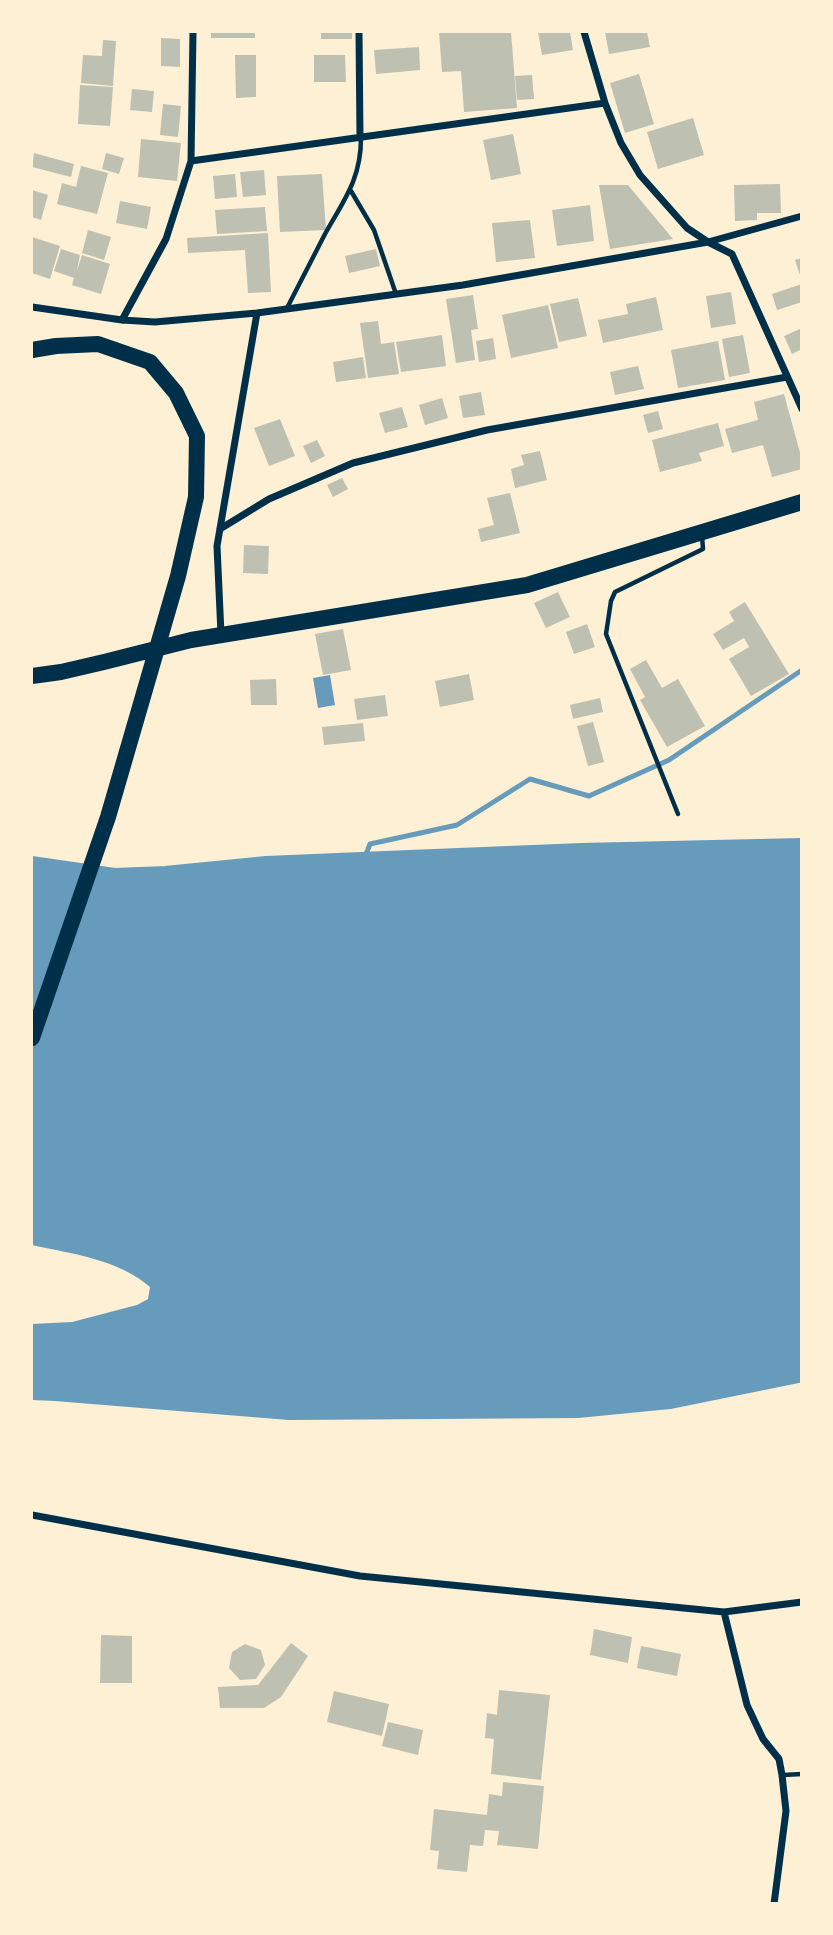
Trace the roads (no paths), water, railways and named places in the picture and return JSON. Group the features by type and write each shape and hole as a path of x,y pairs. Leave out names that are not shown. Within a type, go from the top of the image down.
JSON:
{"highway":[{"path":"32,350 98,344 150,362 176,393 197,436 196,497 178,576 108,817 32,1038"},
{"path":"32,676 61,672 191,640 527,585 802,502"}],"street":[{"path":"122,320 166,239 191,161 193,32"},
{"path":"359,32 360,138"},
{"path":"584,32 605,103 621,143 640,175 687,228 732,254 802,409"},
{"path":"191,161 605,103"},
{"path":"32,307 155,322 257,313 463,285 708,242 802,216"},
{"path":"220,635 218,546 257,313"},
{"path":"220,529 269,499 353,463 487,430 787,377"},
{"path":"32,1515 360,1576 724,1612 802,1602"},
{"path":"724,1612 747,1705 763,1739 779,1759 782,1775 786,1811 774,1903"}],"lane":[{"path":"287,308 351,190 361,157 360,138"},
{"path":"351,190 374,230 396,294"},
{"path":"678,814 606,634 615,592 703,549 702,532"},
{"path":"782,1775 802,1774"}],"water":[{"path":"330,675 335,705 318,708 313,678"},
{"path":"801,853 801,1367 669,1394 577,1403 290,1405 32,1385 32,1324 72,1322 137,1305 148,1299 150,1287 124,1270 109,1264 32,1245 32,871 115,883 267,871 582,858"}],"waterway":[{"path":"359,872 370,844 457,825 530,779 589,796 669,760 802,670"},
{"path":"32,871 115,883 267,871 582,858 802,853"},
{"path":"32,1385 290,1405 577,1403 669,1394 802,1367"}]}
